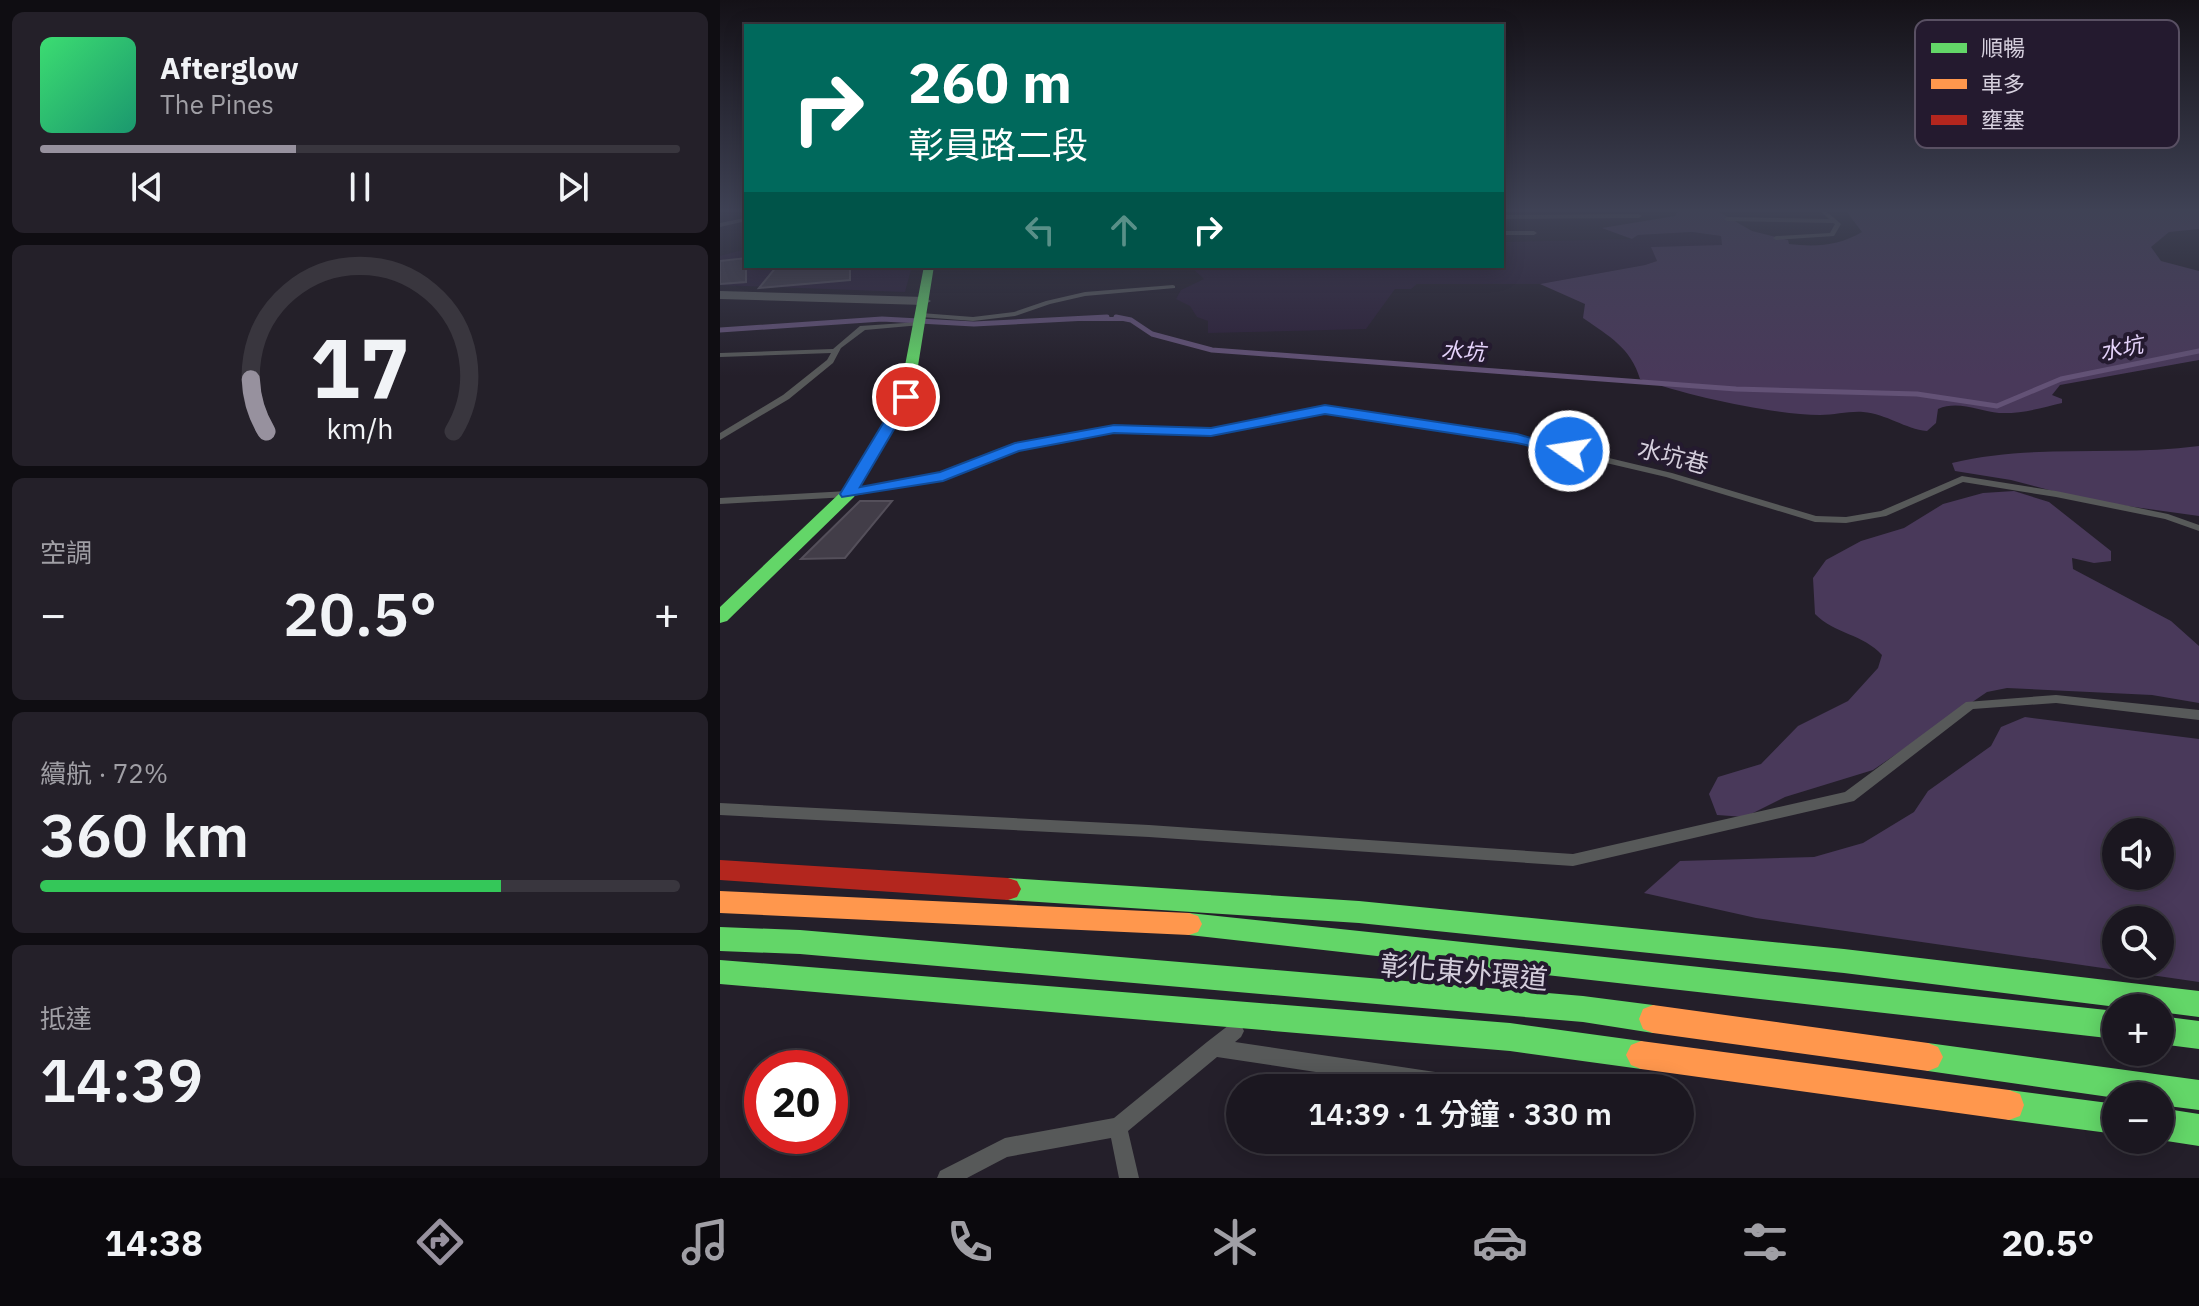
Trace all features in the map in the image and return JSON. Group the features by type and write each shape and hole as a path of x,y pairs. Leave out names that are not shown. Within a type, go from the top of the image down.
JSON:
{"main road":[{"path":"720,617 848,494 906,397 929,268"},
{"path":"720,870 1374,913 1844,961 2199,1004"},
{"name":"彰化東外環道","path":"720,902 1202,925 2102,1023"},
{"name":"彰化東外環道","path":"720,939 800,942 1583,1009 2199,1095"},
{"path":"720,972 1510,1037 2102,1117"},
{"path":"2174,1032 2199,1035"},
{"path":"2174,1126 2199,1130"}],"street":[{"path":"720,295 921,313"}],"lane":[{"path":"720,437 786,397 830,361 834,351 863,328 921,313 973,319 1015,314 1085,294 1173,287"},
{"path":"720,355 834,351"},
{"name":"水坑巷","path":"720,501 848,494 943,476 1015,447 1114,429 1211,432 1325,409 1517,439 1669,475 1815,519 1846,520 1883,514 1962,479 2168,517 2199,528"},
{"path":"720,809 1134,830 1573,860 1849,797 1970,705 2056,699 2199,715"},
{"path":"947,1178 1005,1148 1118,1127 1253,1016"},
{"path":"1213,1048 1388,1074"},
{"path":"1118,1127 1129,1178"}],"shaded area":[{"path":"720,266 911,268 905,292 720,285"},
{"path":"1640,266 1540,284 1417,284 1411,289 1395,289 1366,329 1208,333 1208,321 1197,317 1190,306 1176,299 1181,290 1204,279 1192,268"},
{"path":"1640,266 2180,266 2199,271 2199,360 2060,385 2052,395 2062,399 2062,403 2031,410 1999,413 1961,406 1938,409 1936,423 1927,431 1872,413 1820,415 1777,411 1729,403 1640,379 1625,351 1583,318 1585,304 1540,284"},
{"path":"2199,446 2199,516 2091,501 2011,480 1955,471 1952,463 2013,453"},
{"path":"2014,491 2049,502 2111,551 2111,561 2094,563 2072,558 2073,569 2171,621 2199,646 2199,703 2152,695 2007,688 1987,692 1873,770 1785,797 1745,817 1717,815 1709,794 1718,777 1761,764 1798,726 1848,701 1878,668 1882,655 1874,648 1831,626 1815,614 1813,578 1826,560 1861,541 1904,528 1943,504 1983,493"},
{"path":"2025,717 2199,739 2199,982 2171,978 2174,978 2174,906 2102,906 2102,968 1756,918 1644,893 1680,861 1814,857 1863,843 1914,812 1928,791 1991,746 2001,727"}],"building":[{"path":"720,266 746,268 746,282 720,284"},
{"path":"775,268 850,268 850,280 759,288"},
{"path":"860,501 892,501 845,558 801,559"}],"waterway":[{"name":"水坑","path":"1069,319 1107,317"},
{"name":"水坑","path":"1116,317 1126,319"},
{"name":"水坑","path":"877,319 882,319"},
{"name":"水坑","path":"720,330 882,319"},
{"name":"水坑","path":"882,319 889,319"},
{"name":"水坑","path":"882,319 974,324 1069,319"},
{"name":"水坑","path":"1069,319 1126,319"},
{"name":"水坑","path":"1126,319 1152,334 1212,350 1736,389 1917,394 1997,406 2061,379 2199,351"}],"traffic: fast":[{"path":"720,617 848,494 906,397 929,268"},
{"path":"1008,889 1359,912 1844,961 2199,1004"},
{"path":"1189,924 2102,1023"},
{"path":"720,939 800,942 1583,1009 1653,1019"},
{"path":"720,972 1510,1037 1641,1055"},
{"path":"2174,1032 2199,1035"},
{"path":"1928,1057 2199,1095"},
{"path":"2009,1105 2102,1117"},
{"path":"2174,1126 2199,1130"}],"traffic: slow":[{"path":"720,902 1189,924"},
{"path":"1653,1019 1928,1057"},
{"path":"1641,1055 2009,1105"}],"traffic: jam":[{"path":"720,870 1008,889"}],"route":[{"path":"906,397 848,494 943,476 1015,447 1114,429 1211,432 1325,409 1517,439 1569,451"}]}
